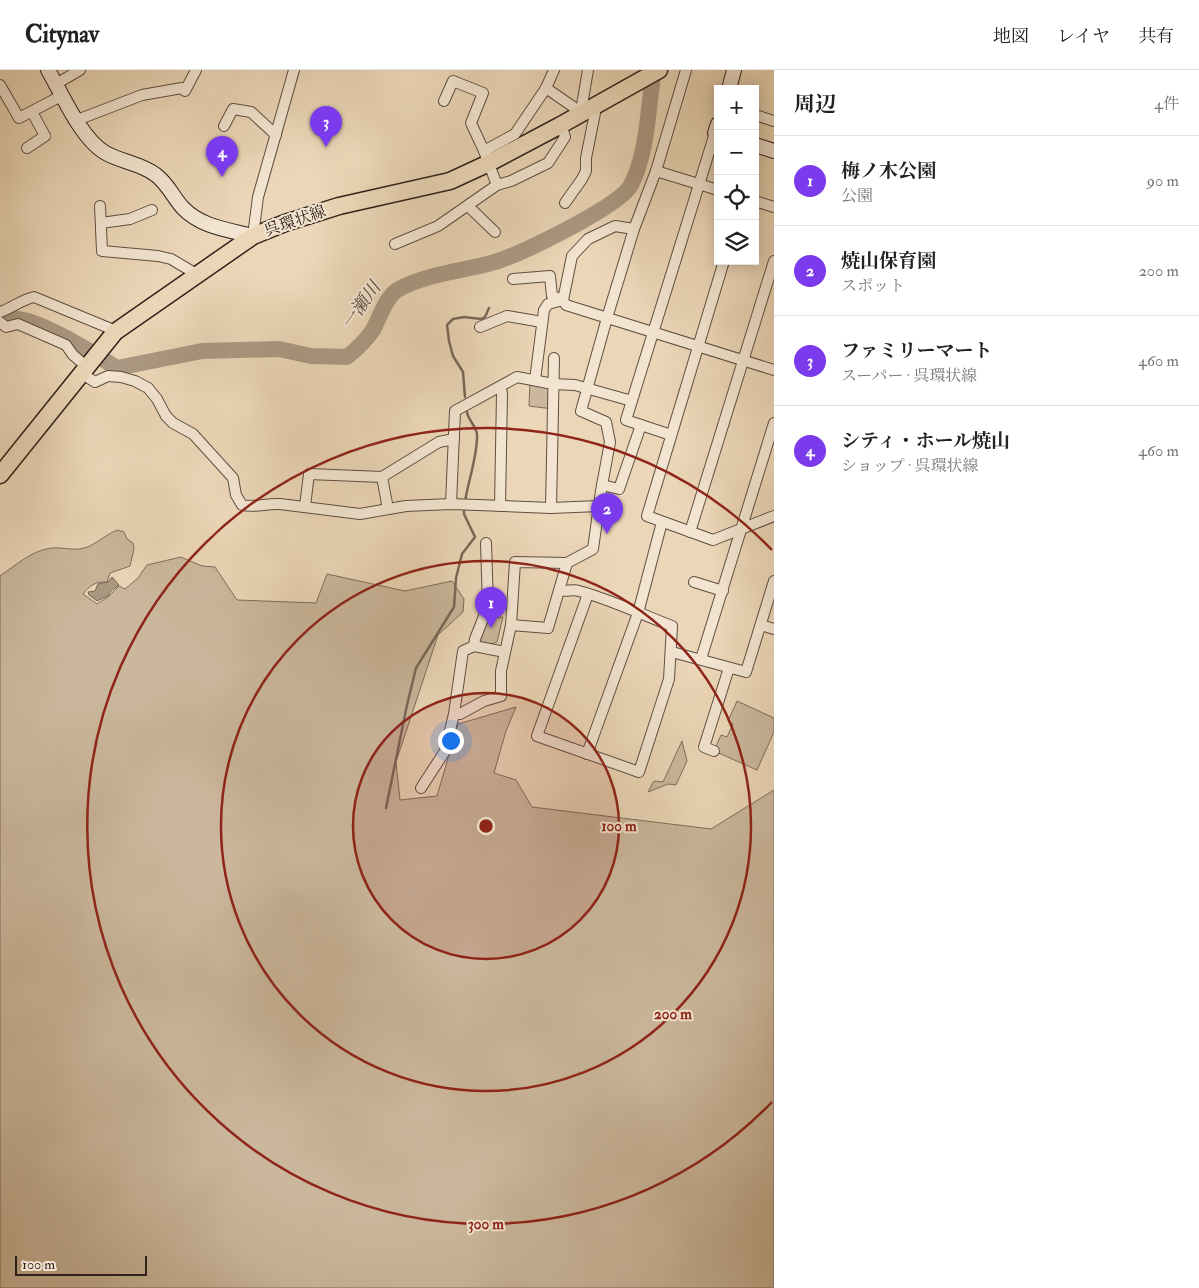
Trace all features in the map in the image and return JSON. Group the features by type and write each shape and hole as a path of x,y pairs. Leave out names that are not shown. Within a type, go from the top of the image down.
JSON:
{"main road":[{"name":"呉環状線","path":"0,475 115,332 254,236 285,223 339,206 450,181 486,157 559,126 652,73"}],"street":[{"path":"48,70 84,133 95,146 106,153 150,170 161,179 182,207 193,217 209,224 254,236 258,197 294,70"},
{"path":"0,85 19,118 32,112 60,90 80,70"},
{"path":"77,120 142,94 182,88 185,91 196,70"},
{"path":"486,157 515,134 546,88 554,70"},
{"path":"565,203 586,170 588,70"},
{"path":"454,714 460,714 484,701 501,696 501,671 511,625 515,562 567,563 593,549 610,442 606,422 581,411 634,229 656,171 686,70"},
{"path":"730,85 734,70"},
{"path":"444,101 455,77 483,93 471,123 497,185"},
{"path":"546,88 586,110"},
{"path":"224,126 233,109 251,112 276,135"},
{"path":"27,148 45,136 32,112"},
{"path":"759,116 774,121"},
{"path":"395,244 438,226 497,185 511,181 548,163 565,137 563,130 559,126"},
{"path":"671,435 626,420 714,139"},
{"path":"759,146 774,151"},
{"path":"656,171 714,189"},
{"path":"759,202 774,207"},
{"path":"100,206 102,251 172,259 198,275"},
{"path":"468,206 495,232"},
{"path":"101,223 130,219 152,210"},
{"path":"563,300 572,256 588,239 615,226 634,229"},
{"path":"690,532 774,261"},
{"path":"723,265 647,516 713,540 774,516"},
{"path":"513,279 550,276 552,296 563,300 566,305 774,370"},
{"path":"0,312 10,309 24,299 34,297 45,300 115,332"},
{"path":"535,380 544,310 548,304 563,300"},
{"path":"480,326 507,316 542,322"},
{"path":"0,322 6,327 18,324 66,345 72,355 86,368 95,382 108,376 121,376 136,381 148,388 157,399 166,416 173,423 193,434 233,478 236,495 242,505 253,508 268,503 360,514 406,506 459,504 551,508 599,506"},
{"path":"551,508 554,358"},
{"path":"459,504 454,439 455,411 517,377 553,384 575,384 632,402"},
{"path":"500,387 502,393 500,506"},
{"path":"701,660 774,423"},
{"path":"602,485 619,489 641,425"},
{"path":"305,506 309,474 382,477 439,442 454,439"},
{"path":"382,477 388,509"},
{"path":"587,754 638,613 662,522"},
{"path":"474,646 475,638 488,606 486,543"},
{"path":"511,625 548,628 567,563"},
{"path":"694,582 723,590"},
{"path":"672,652 746,672 774,582"},
{"path":"560,590 577,590 588,594 672,626 669,679 639,772 537,736 588,594"},
{"path":"760,625 774,629"},
{"path":"421,788 445,752 454,714 463,650 474,646 505,652"},
{"path":"714,751 704,747 730,668"}],"shaded area":[{"path":"530,379 553,384 553,409 529,406"},
{"path":"118,530 124,532 127,539 133,543 134,549 130,566 110,573 107,582 96,583 85,591 83,594 97,604 108,597 119,586 125,589 138,578 147,565 181,557 202,566 215,567 237,600 316,603 327,574 405,591 452,581 464,599 463,612 438,635 396,762 400,800 437,796 458,724 516,707 506,731 494,773 516,780 532,807 711,829 774,790 774,1288 0,1288 0,576 24,559 45,549 84,548"},
{"path":"112,577 119,585 108,596 97,601 89,595 88,592 95,591 98,584 108,582"},
{"path":"503,617 497,642 478,644 486,618"},
{"path":"737,701 774,718 774,732 757,770 714,751 721,735 727,737 733,724 728,721"},
{"path":"682,741 687,761 676,785 668,784 648,792 654,781 663,782"}],"waterway":[{"name":"一瀬川","path":"0,322 15,319 38,324 67,338 117,368 202,351 279,349 311,356 347,357 370,334 390,297 399,289 422,279 498,261 510,256 570,228 609,205 623,194 631,185 641,158 647,129 654,70"},
{"path":"465,397 463,372 453,356 447,325 453,319 464,317 481,319 485,317 489,308"},
{"path":"465,502 477,442 477,434 467,412"},
{"path":"386,808 416,668 454,607 456,578 462,554 475,537 464,514 464,508"}],"place":[{"name":"ファミリーマート","path":"326,147"},
{"name":"シティ・ホール焼山","path":"222,177"},
{"name":"焼山保育園","path":"607,534"},
{"name":"梅ノ木公園","path":"491,628"}]}
